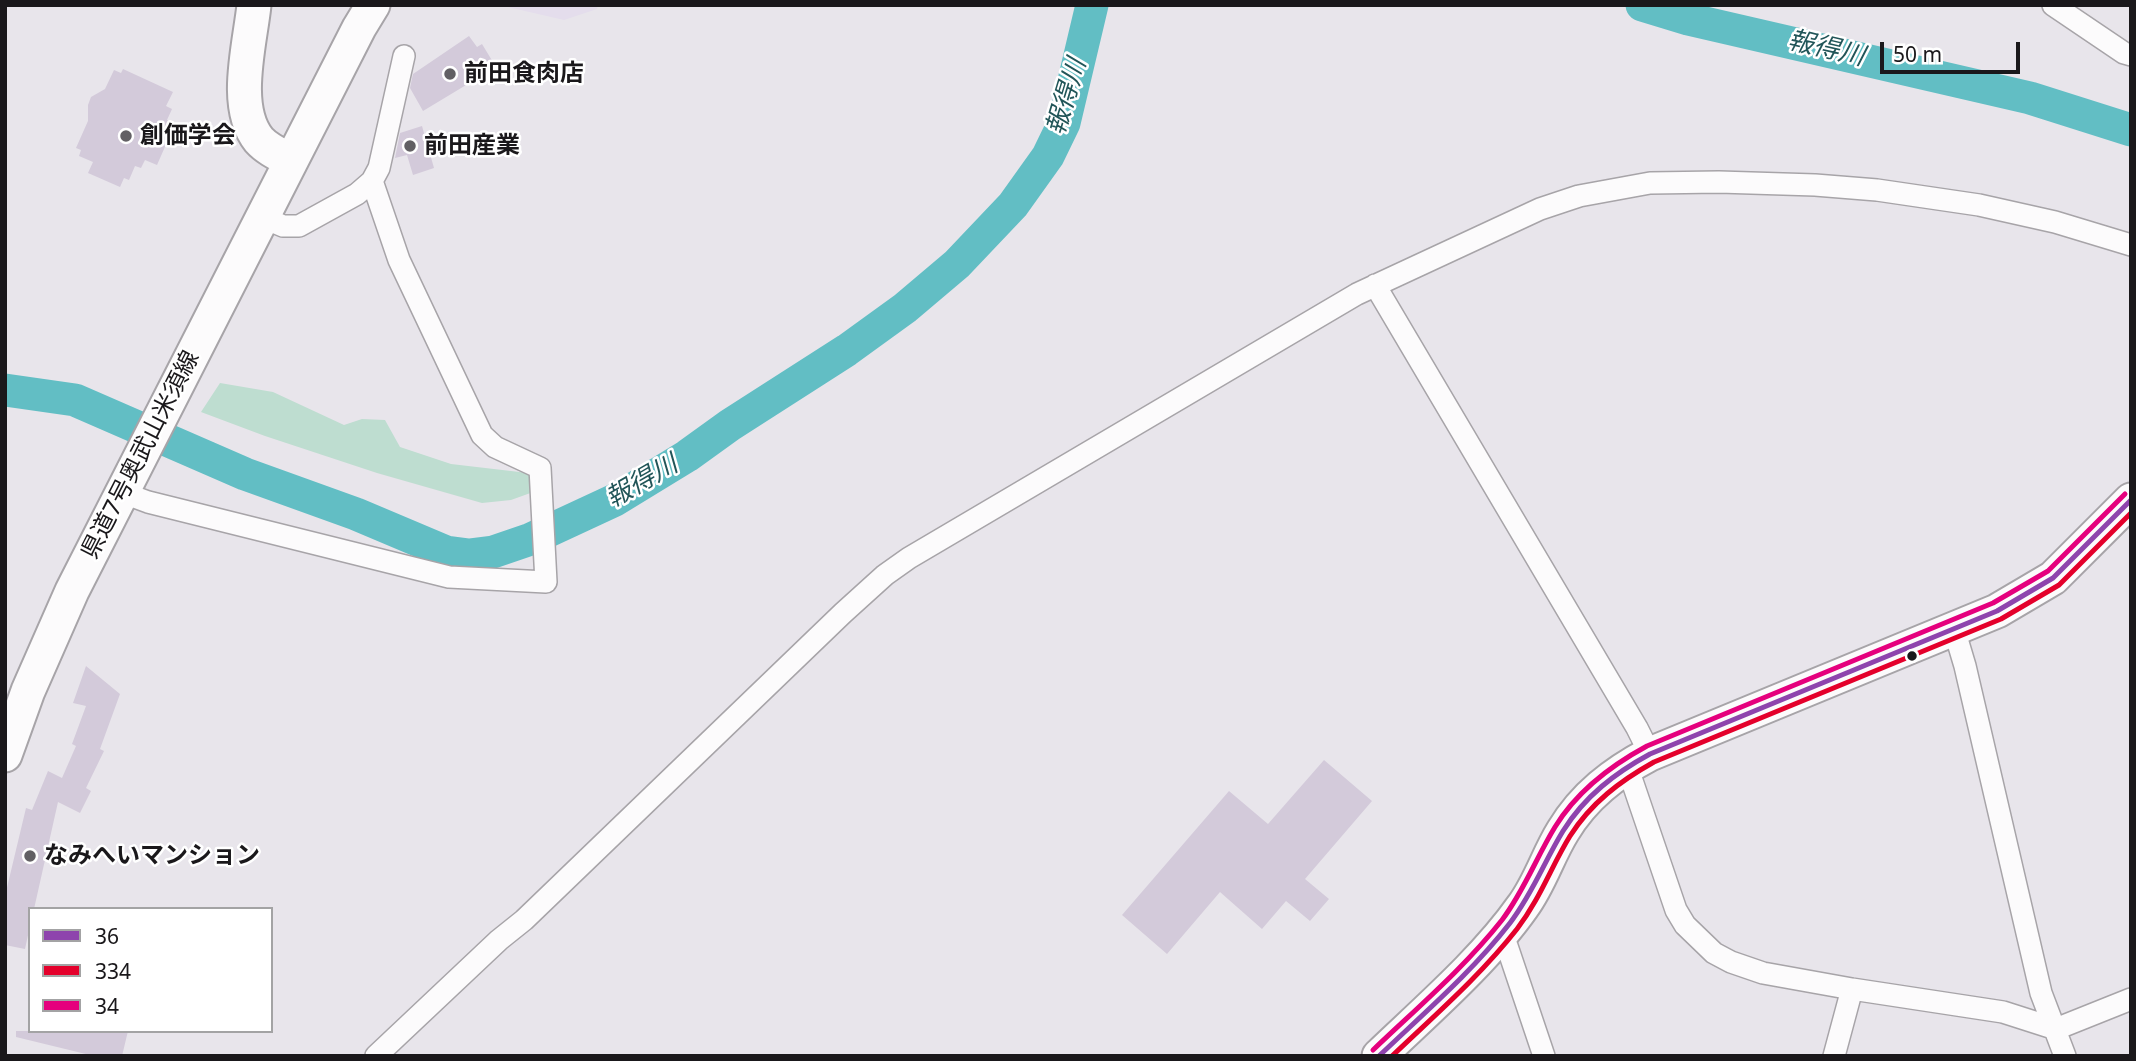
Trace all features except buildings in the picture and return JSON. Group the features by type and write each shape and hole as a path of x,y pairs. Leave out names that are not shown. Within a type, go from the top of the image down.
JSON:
{"main road":[{"path":"254,5 244,95 245,111 251,129 259,139 291,161"},
{"name":"県道7号奥武山米須線","path":"5,755 28,691 72,591 373,5"},
{"path":"1379,1056 1498,938 1525,905 1563,831 1608,779 1639,760 1997,611 2053,578 2131,500"}],"street":[{"path":"2053,5 2131,55"},
{"path":"262,217 283,226 299,226 357,194 372,181 379,169 404,56"},
{"path":"125,484 148,502 449,577 546,582 540,468 495,447 482,435 399,260 372,181"},
{"path":"376,1056 499,940 524,920 709,740 885,575 955,530 1375,285 1540,209 1579,196 1650,183 1719,182 1815,186 1922,196 2055,222 2131,245"},
{"path":"1375,285 1637,728 1639,760 1676,911 1699,940 1723,958 1752,969 1852,989 2003,1012 2056,1029 2131,999"},
{"path":"1954,629 2041,993 2065,1056"},
{"path":"1498,938 1507,946 1544,1056"},
{"path":"1834,1056 1852,989"}],"shaded area":[{"path":"499,5 598,5 597,9 564,20"}],"green space":[{"path":"220,383 273,392 344,425 362,419 385,420 400,447 451,464 528,473 536,491 511,500 482,503 377,473 265,436 201,412"}],"waterway":[{"name":"報得川","path":"5,390 75,400 245,474 356,514 446,552 469,555 493,552 531,539 615,500 687,456 847,350 905,308 957,264 1013,205 1048,156 1064,123 1092,5"},
{"name":"報得川","path":"1642,5 1688,19 2030,98 2131,130"}],"transit line":[{"name":"34","path":"1373,1050 1487,938 1517,898 1564,814 1573,802 1607,771 1647,746 1993,603 2048,571 2125,494"},
{"name":"36","path":"1379,1056 1447,992 1495,941 1525,900 1572,818 1591,796 1613,777 1650,754 1997,611 2053,578 2131,500"},
{"name":"334","path":"1392,1056 1457,995 1503,946 1532,906 1578,824 1618,785 1654,762 2001,619 2059,585 2131,513"}],"place":[{"name":"前田食肉店","path":"450,74"},
{"name":"創価学会","path":"126,136"},
{"name":"前田産業","path":"410,146"},
{"name":"なみへいマンション","path":"30,856"}]}
